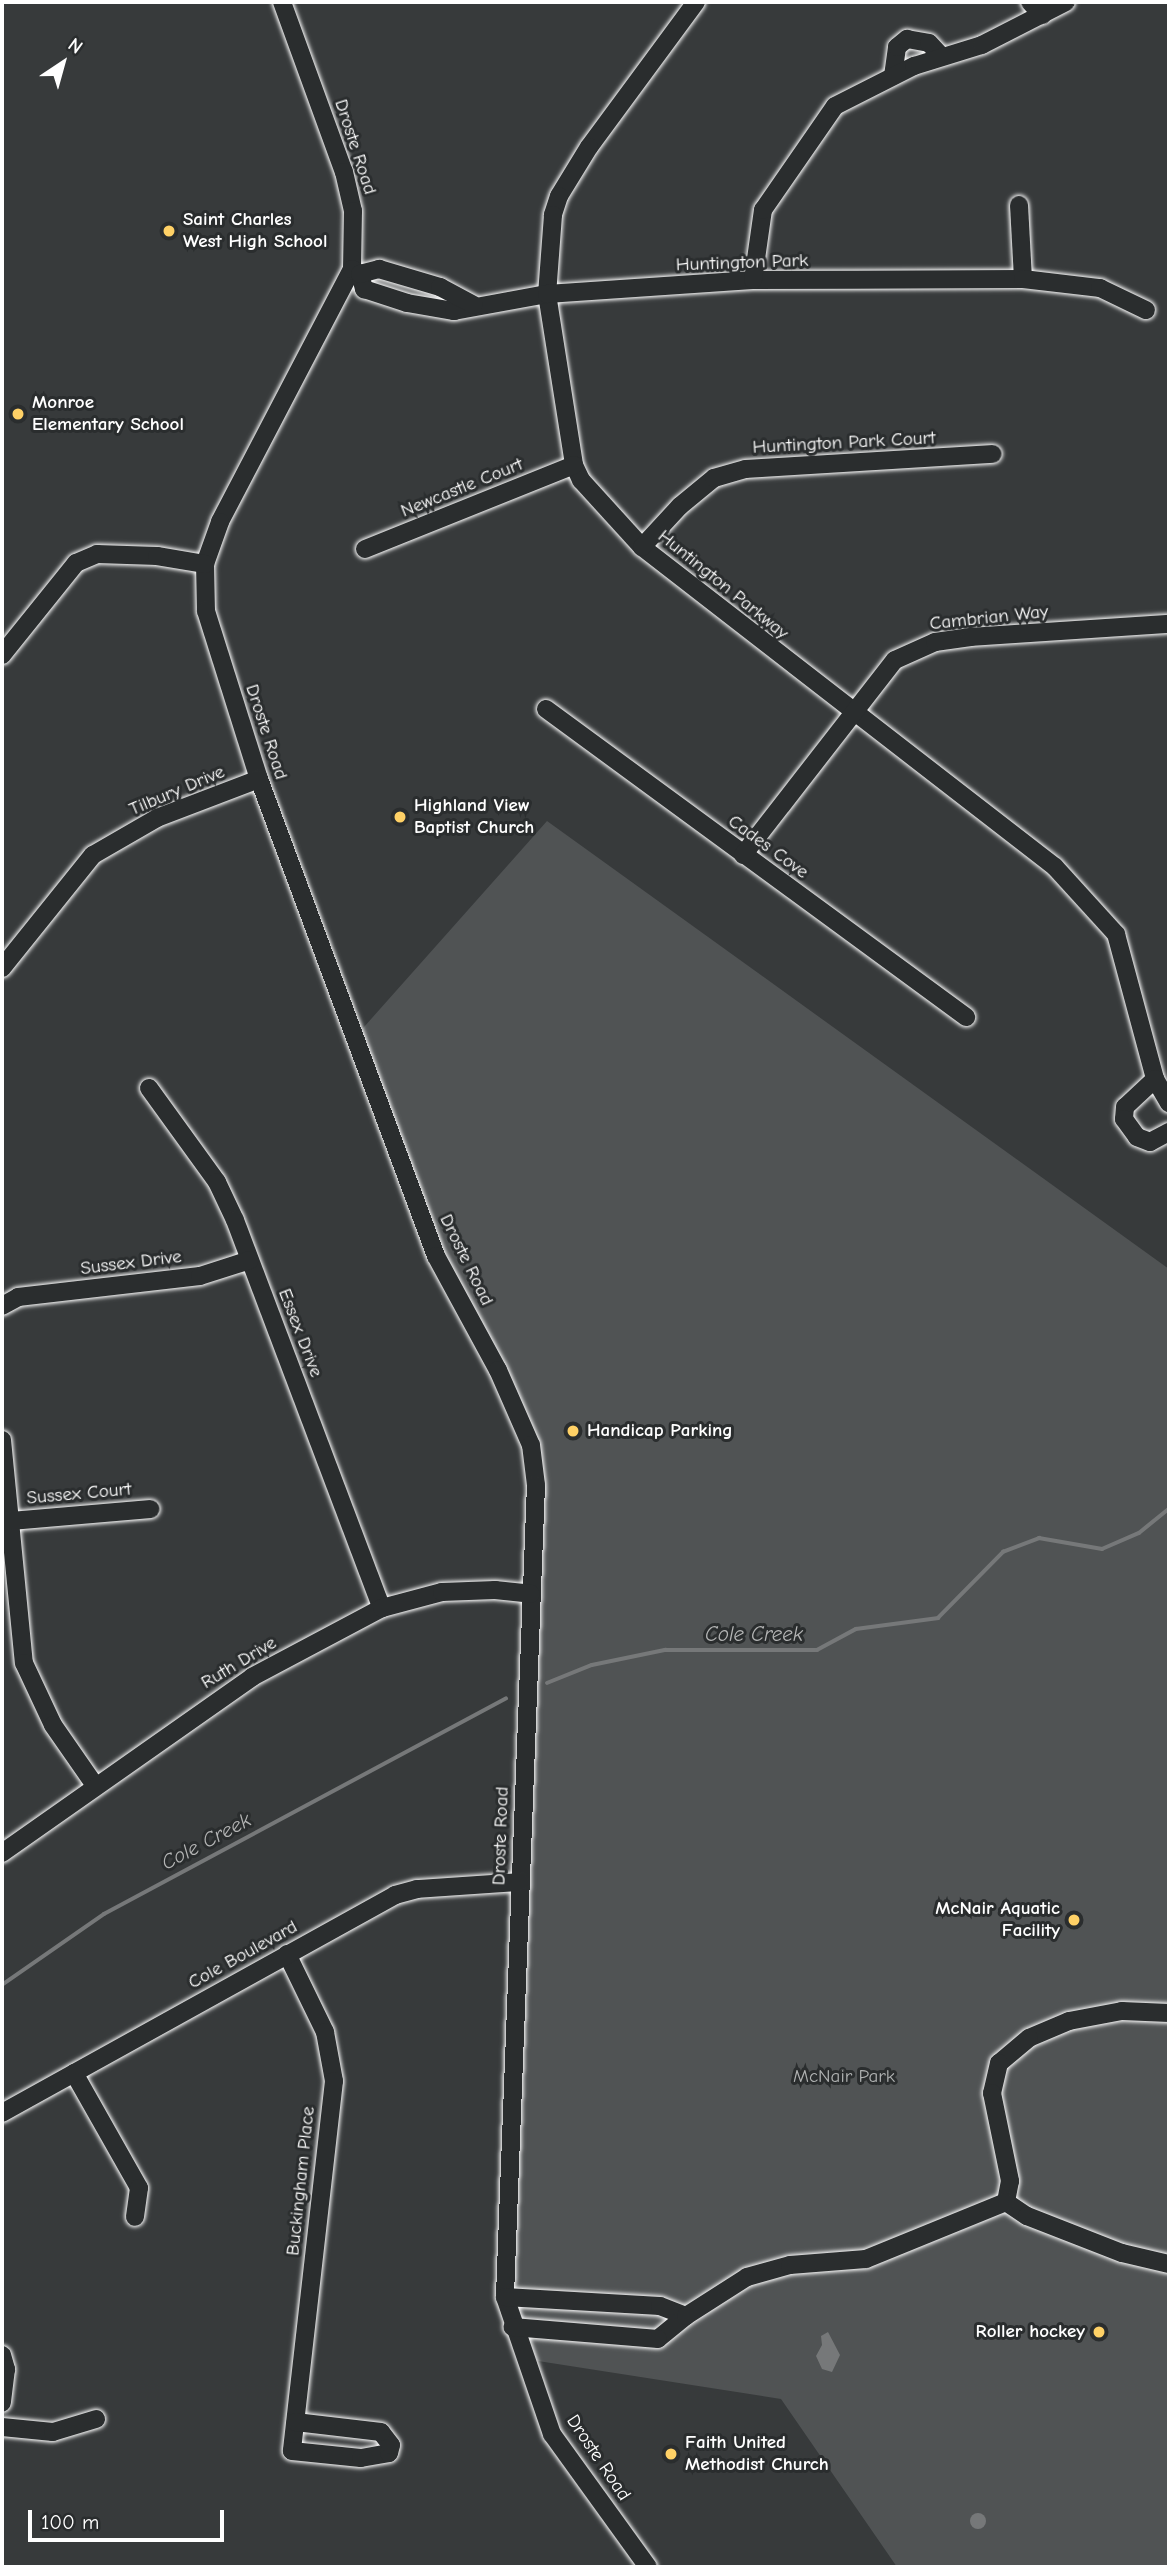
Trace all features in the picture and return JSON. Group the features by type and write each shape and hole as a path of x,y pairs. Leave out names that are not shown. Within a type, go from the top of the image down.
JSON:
{"street":[{"name":"Huntington Parkway","path":"695,2 559,196 548,256 547,294 574,465 581,480 642,547 851,713 1055,867 1116,934 1156,1079 1169,1103"},
{"path":"753,280 763,210 835,106 940,55 982,45 1038,6 1066,2"},
{"name":"Droste Road","path":"288,4 344,172 353,211 356,271 220,522 205,564 206,611 259,779 436,1256 499,1370 531,1445 536,1485 505,2297 512,2327 552,2434 648,2567"},
{"path":"893,76 897,47 907,39 929,43 940,55"},
{"path":"1019,205 1023,279"},
{"name":"Huntington Park","path":"356,271 379,270 440,287 474,305 547,294 753,280 1023,279 1100,288 1146,310"},
{"name":"Huntington Park Court","path":"642,547 680,506 714,478 746,469 993,454"},
{"name":"Newcastle Court","path":"365,549 574,465"},
{"path":"2,655 76,563 103,554 157,556 205,564"},
{"name":"Cambrian Way","path":"743,855 851,713 895,660 935,642 1169,624"},
{"name":"Cades Cove","path":"546,709 966,1017"},
{"name":"Tilbury Drive","path":"2,968 93,855 157,818 259,779"},
{"path":"1156,1079 1125,1107 1124,1119 1137,1137 1150,1142 1169,1132"},
{"name":"Essex Drive","path":"149,1088 216,1182 250,1260 382,1608"},
{"name":"Sussex Drive","path":"6,1296 200,1276 250,1260"},
{"path":"2,1440 24,1663 53,1725 94,1784"},
{"name":"Sussex Court","path":"10,1521 150,1509"},
{"name":"Ruth Drive","path":"2,1853 28,1837 94,1784 251,1678 382,1608 442,1592 495,1590 531,1594"},
{"name":"Cole Boulevard","path":"2,2113 407,1890 520,1882"},
{"name":"Buckingham Place","path":"287,1954 325,2032 333,2070 292,2451 361,2458 389,2453 391,2445 382,2432 296,2421"},
{"path":"1006,2202 1010,2181 992,2093 999,2063 1029,2038 1069,2021 1122,2011 1169,2013"},
{"path":"74,2073 139,2188 135,2217"},
{"path":"1006,2202 1027,2216 1122,2253 1169,2264"},
{"path":"512,2327 658,2339 686,2316 747,2277 790,2264 866,2259 1006,2202"},
{"path":"505,2297 660,2306 686,2316"},
{"path":"2,2355 6,2369 2,2403"},
{"path":"2,2427 53,2432 96,2419"}],"green space":[{"name":"McNair Park","path":"547,821 1169,1269 1169,2567 897,2567 781,2399 538,2361 509,2316 531,1445 436,1256 356,1036"}],"shaded area":[{"path":"828,2332 840,2355 832,2372 822,2369 816,2356 822,2345 821,2336"},
{"path":"978,2513 984,2515 984,2527 978,2529 972,2527 970,2521 972,2515"}],"waterway":[{"name":"Cole Creek","path":"547,1683 592,1665 665,1650 817,1650 856,1629 938,1618 1003,1552 1039,1538 1102,1549 1139,1533 1169,1509"},
{"name":"Cole Creek","path":"2,1985 104,1914 506,1698"}],"place":[{"name":"Saint Charles West High School","path":"169,231"},
{"name":"Monroe Elementary School","path":"18,414"},
{"name":"Highland View Baptist Church","path":"400,817"},
{"name":"Handicap Parking","path":"573,1431"},
{"name":"McNair Aquatic Facility","path":"1074,1920"},
{"name":"Roller hockey","path":"1099,2332"},
{"name":"Faith United Methodist Church","path":"671,2454"}]}
